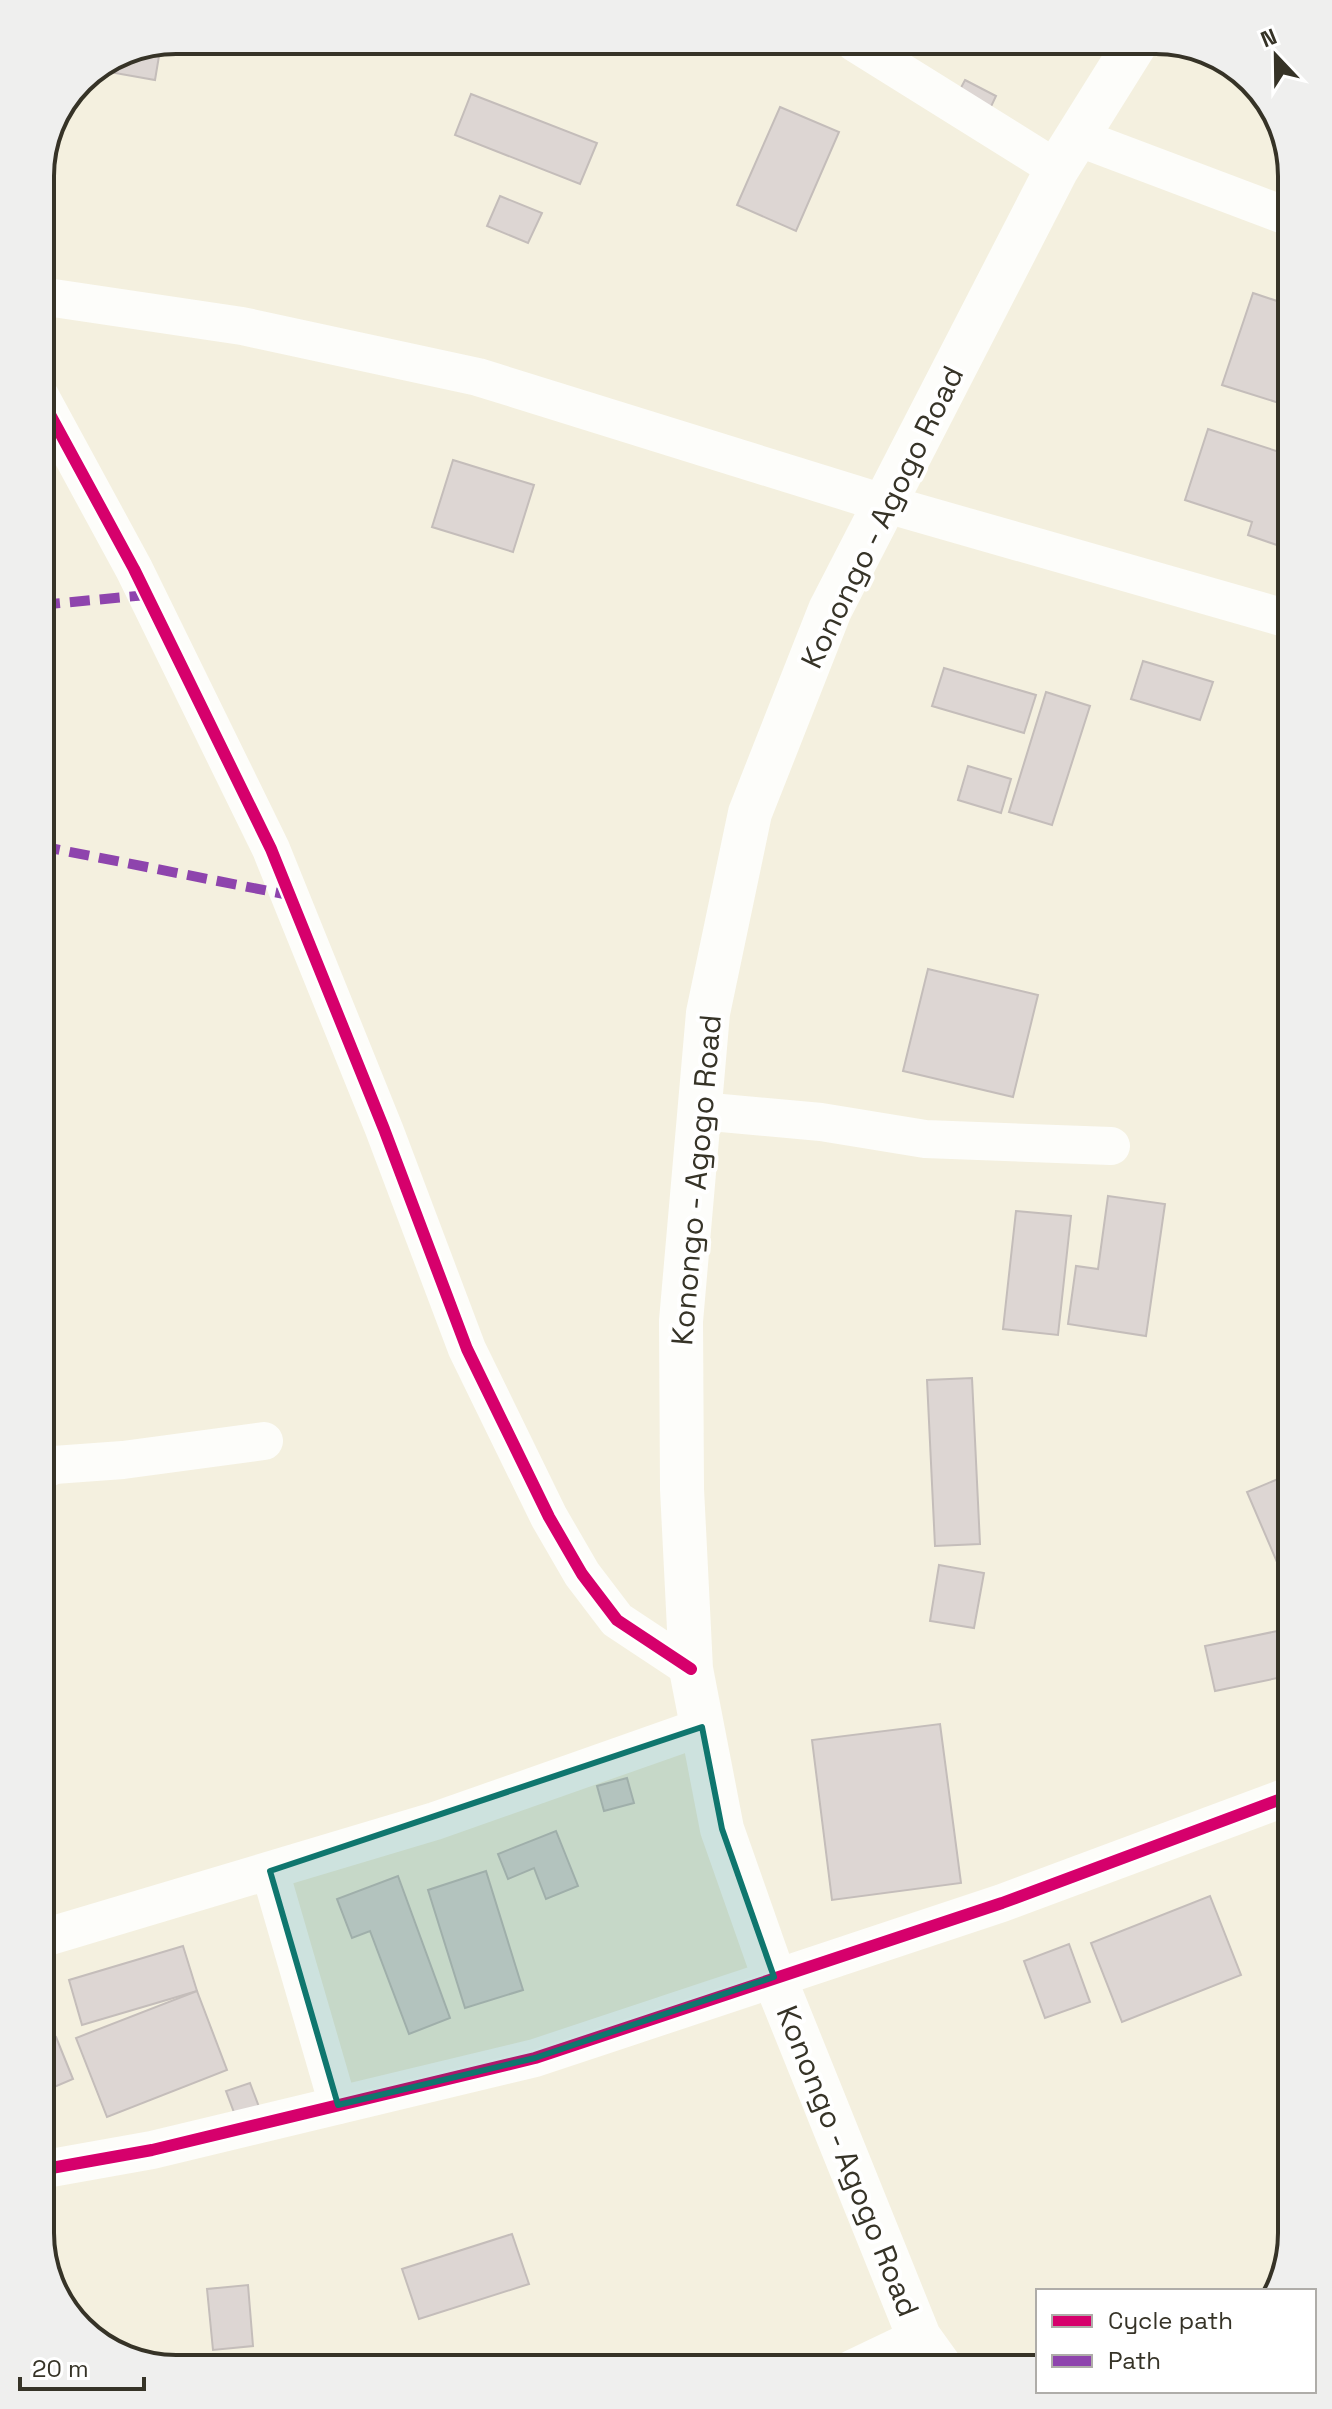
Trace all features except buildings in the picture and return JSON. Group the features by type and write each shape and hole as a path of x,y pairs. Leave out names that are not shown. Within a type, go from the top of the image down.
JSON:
{"main road":[{"name":"Konongo - Agogo Road","path":"930,2353 774,1977 722,1829 691,1669 682,1489 681,1321 708,1013 750,813 830,610 883,503 1067,153 1129,54"}],"street":[{"path":"876,54 1067,153 1278,214"},
{"path":"54,298 242,326 478,377 883,503 1278,616"},
{"path":"54,422 134,569 271,849 384,1129 467,1349 549,1517 582,1574 617,1620 691,1669"},
{"path":"700,1111 821,1122 925,1139 1111,1146"},
{"path":"54,1465 123,1460 264,1441"},
{"path":"54,1935 435,1821 702,1727"},
{"path":"54,2168 152,2150 535,2058 1002,1903 1278,1800"},
{"path":"270,1871 338,2105"}],"highlighted area":[{"path":"702,1727 722,1829 774,1977 535,2058 338,2105 270,1871"}],"marked path":[{"path":"54,604 147,595"},
{"path":"54,849 289,895"}],"cycle path":[{"path":"54,422 134,569 271,849 384,1129 467,1349 549,1517 582,1574 617,1620 691,1669"},
{"path":"54,2168 152,2150 535,2058 1002,1903 1278,1800"}]}
